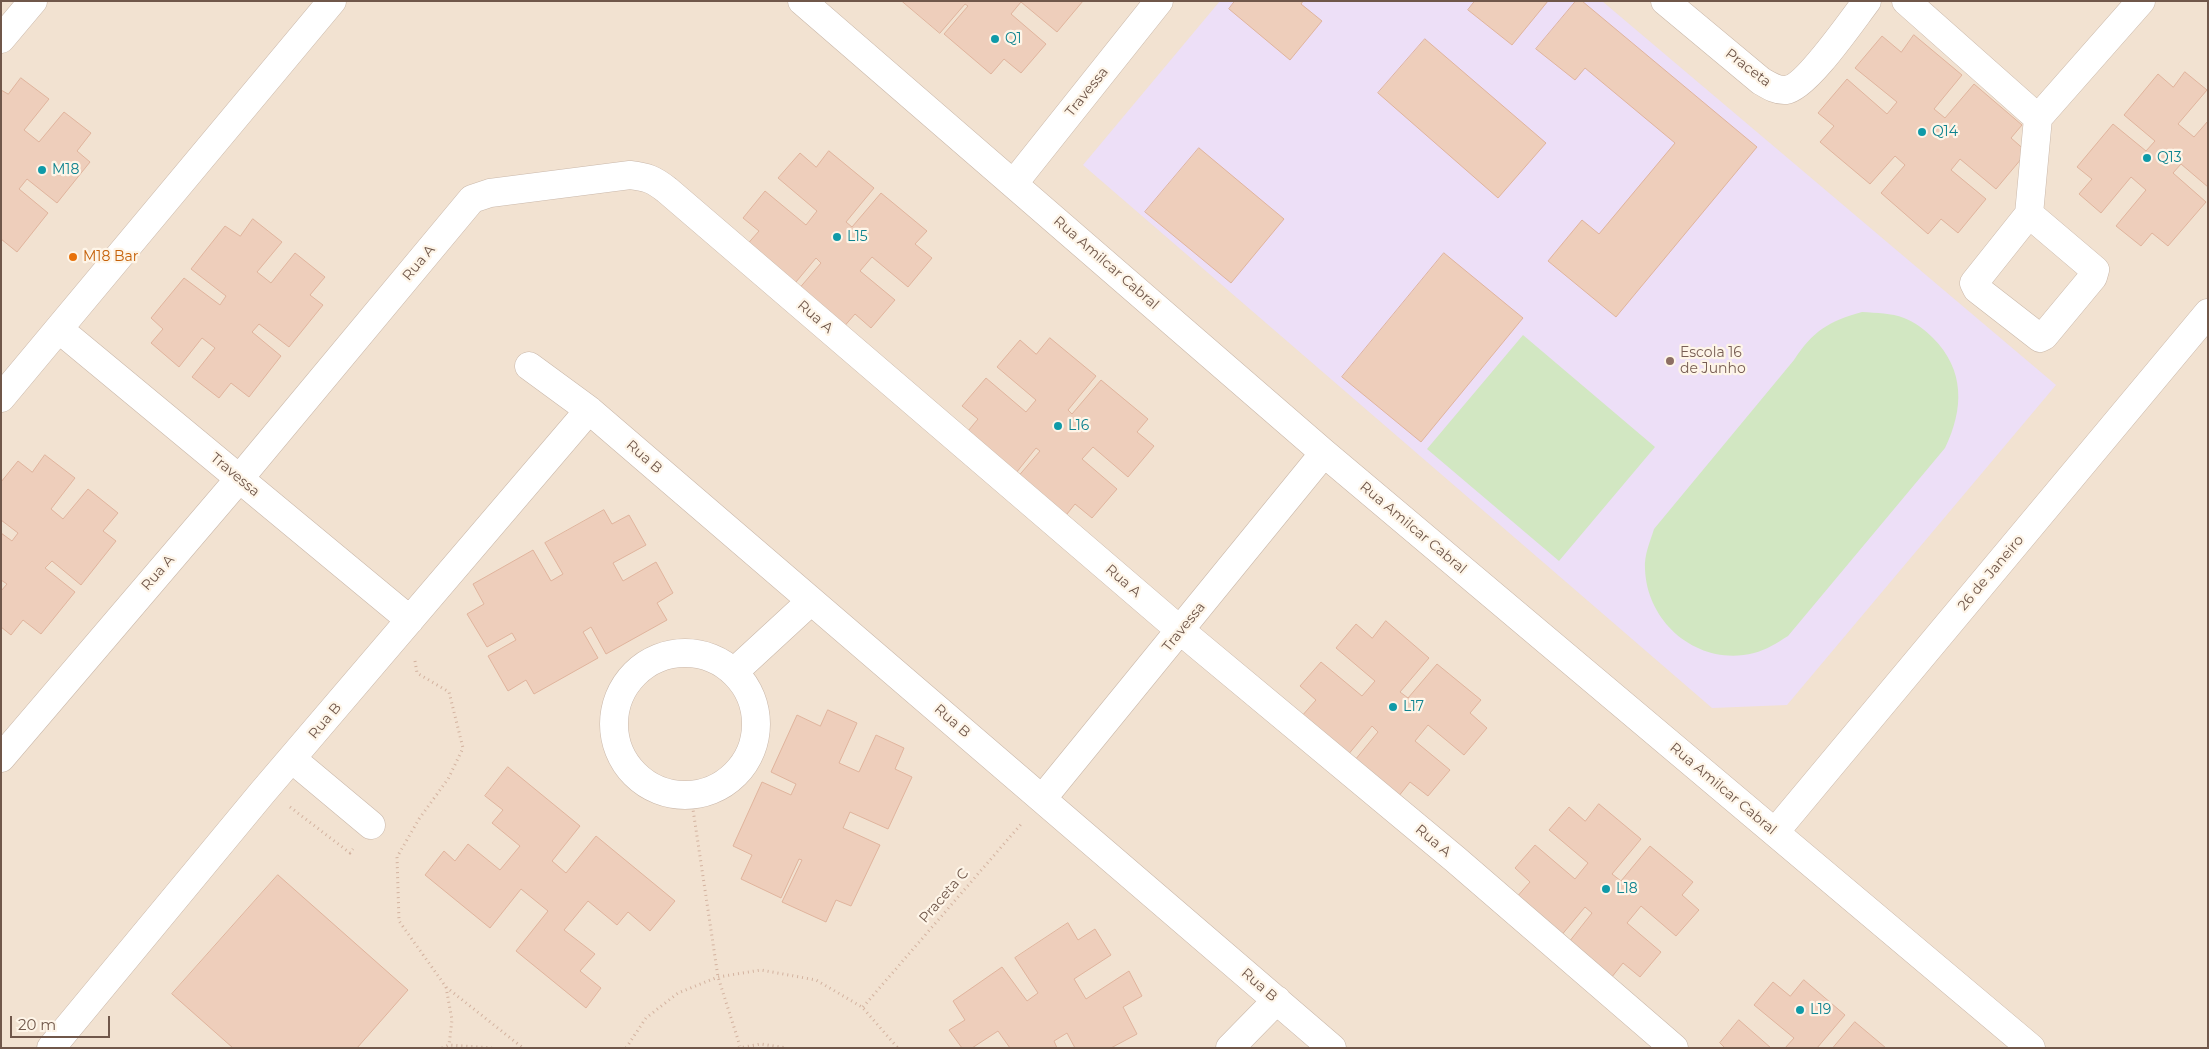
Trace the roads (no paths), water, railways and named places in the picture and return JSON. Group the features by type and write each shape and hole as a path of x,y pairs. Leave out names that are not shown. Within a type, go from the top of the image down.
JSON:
{"street":[{"path":"1,39 33,1"},
{"path":"1,398 60,330 332,1"},
{"name":"Rua Amilcar Cabral","path":"802,1 1324,453 2030,1048"},
{"name":"Travessa","path":"1014,183 1160,1"},
{"name":"Praceta","path":"1665,1 1761,81 1774,88 1787,90 1799,85 1811,73 1867,1"},
{"path":"1906,1 2038,118"},
{"path":"2029,214 2094,268 2095,272 2044,336 2040,338 1976,288 1974,283 2029,214 2038,118 2141,1"},
{"name":"Rua A","path":"1,758 239,479 472,199 490,193 630,176 644,177 654,180 668,190 1181,631 1455,859 1674,1048"},
{"name":"26 de Janeiro","path":"1775,832 2208,313"},
{"name":"Travessa","path":"60,330 410,620"},
{"path":"529,366 589,410"},
{"name":"Rua B","path":"52,1048 292,759 589,410 1332,1048"},
{"name":"Travessa","path":"1042,799 1181,631 1324,453"},
{"path":"734,672 811,600"},
{"path":"692,654 713,659 734,672 750,695 757,729 751,753 733,778 711,791 691,796 667,793 641,780 625,761 616,740 615,716 619,698 632,677 645,665 668,655 692,654"},
{"path":"292,759 371,825"},
{"path":"1230,1048 1276,1000"}],"place":[{"name":"Q1","path":"995,39"},
{"name":"Q14","path":"1922,132"},
{"name":"Q13","path":"2147,158"},
{"name":"M18","path":"42,170"},
{"name":"L15","path":"837,237"},
{"name":"M18 Bar","path":"73,257"},
{"name":"Escola 16 de Junho","path":"1670,361"},
{"name":"L16","path":"1058,426"},
{"name":"L17","path":"1393,707"},
{"name":"L18","path":"1606,889"},
{"name":"L19","path":"1800,1010"}]}
